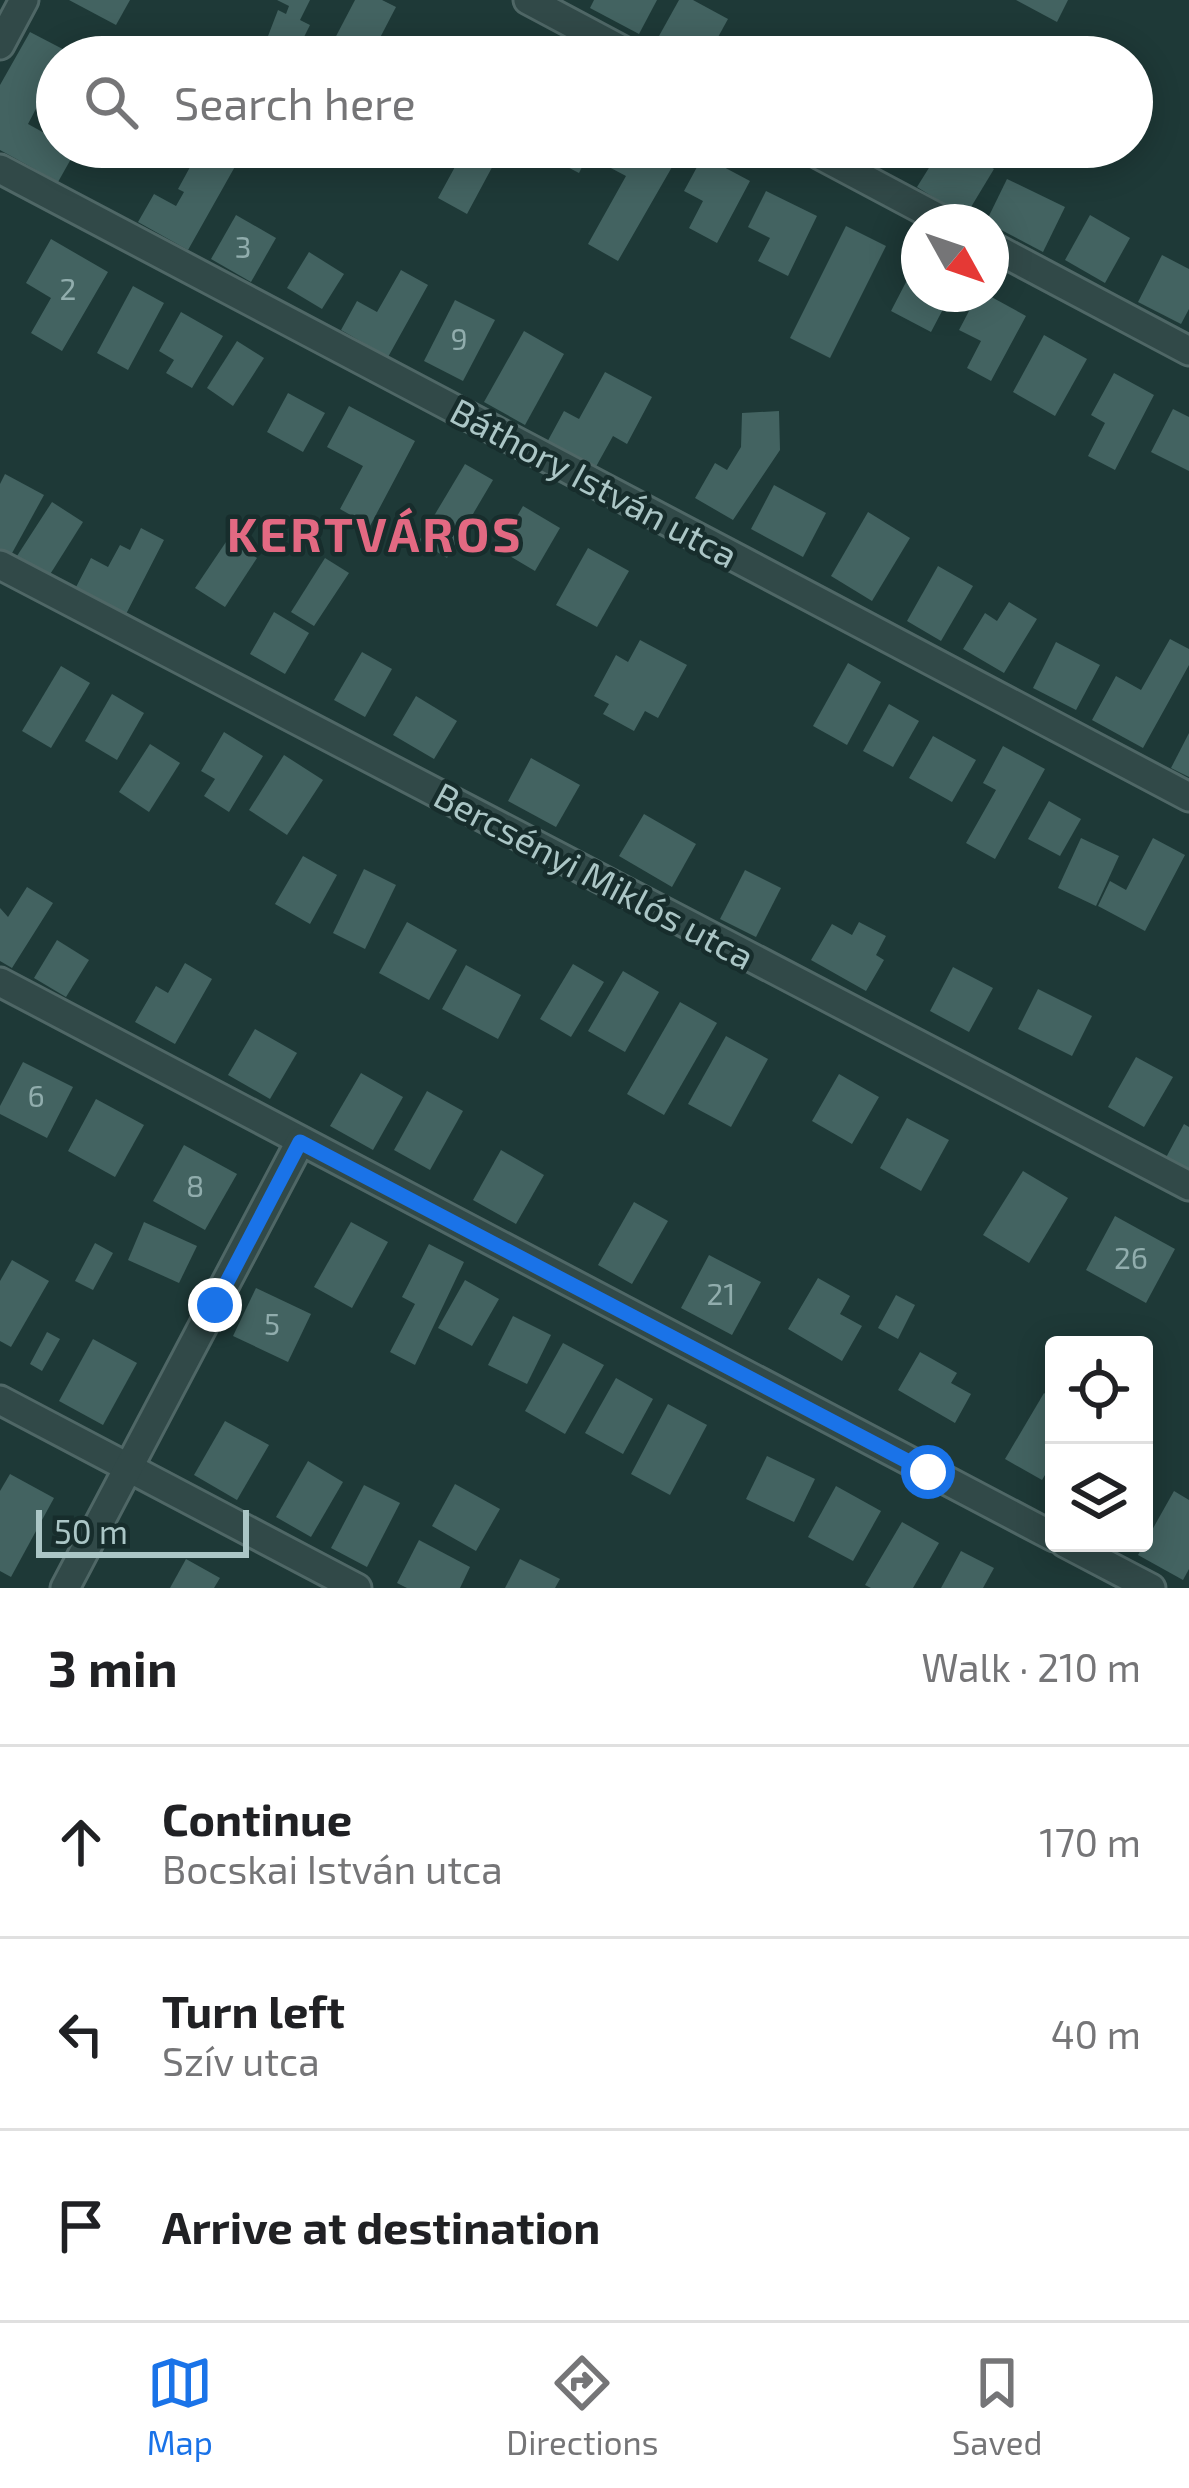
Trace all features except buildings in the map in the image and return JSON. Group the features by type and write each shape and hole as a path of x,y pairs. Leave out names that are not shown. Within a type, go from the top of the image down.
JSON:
{"street":[{"path":"0,45 24,0"},
{"path":"528,0 596,36"},
{"path":"844,168 912,204"},
{"name":"Báthory István utca","path":"0,169 1189,797"},
{"path":"1009,256 1189,351"},
{"name":"Bercsényi Miklós utca","path":"0,566 1189,1186"},
{"path":"0,982 1045,1532"},
{"path":"65,1588 300,1142"},
{"path":"0,1400 357,1588"},
{"path":"1082,1552 1150,1588"}],"district":[{"name":"KERTVÁROS","path":"375,535"}],"route":[{"path":"215,1305 300,1142 928,1472"}]}
